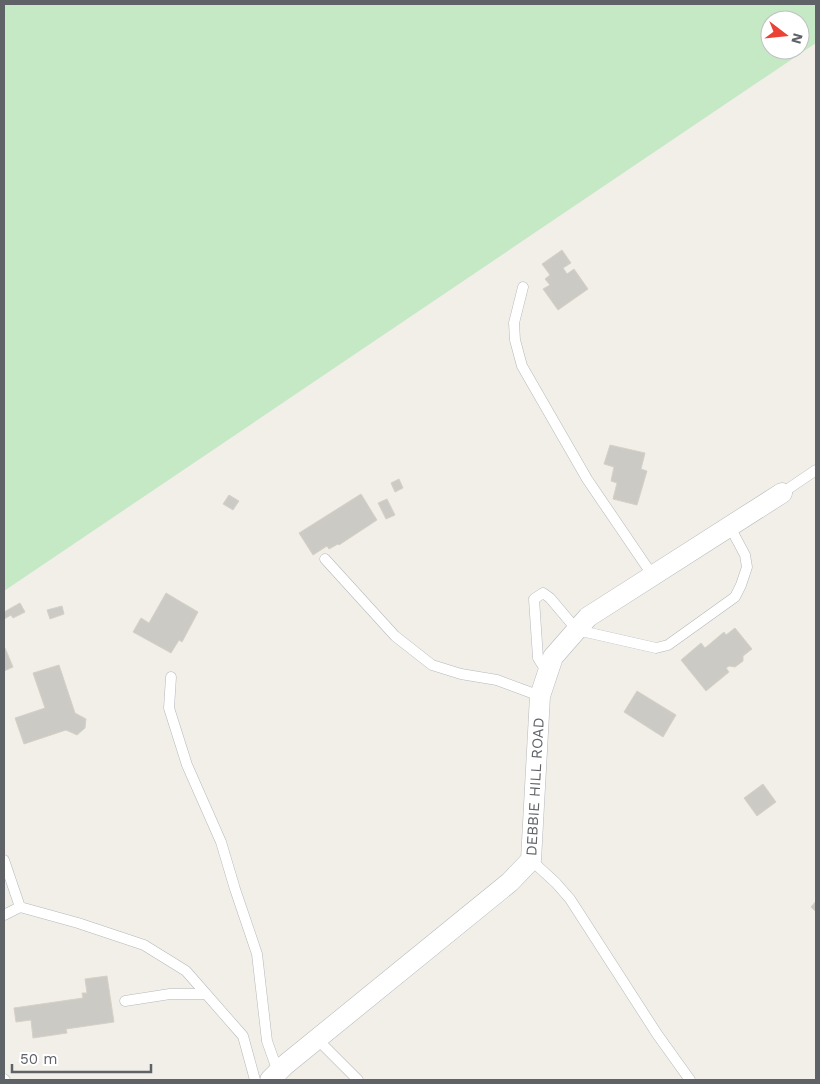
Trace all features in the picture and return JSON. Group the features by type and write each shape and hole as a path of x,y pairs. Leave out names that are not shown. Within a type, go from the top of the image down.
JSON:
{"street":[{"name":"DEBBIE HILL ROAD","path":"274,1076 510,882 531,860 540,696 553,657 588,617 782,493"}],"lane":[{"path":"523,287 514,323 515,340 522,366 587,480 653,576"},
{"path":"782,493 816,470"},
{"path":"548,673 538,658 534,599 543,593 550,598 577,630 656,648 668,645 734,597 741,585 747,568 746,555 730,527"},
{"path":"325,559 395,636 432,665 461,674 497,680 540,696"},
{"path":"171,677 169,708 187,765 220,842 257,954 267,1041 274,1076"},
{"path":"4,860 20,906"},
{"path":"531,860 570,899 657,1034 690,1080"},
{"path":"4,914 20,906 78,922 144,945 186,971 242,1036 255,1080"},
{"path":"125,1001 170,994 205,994"},
{"path":"318,1038 358,1080"}],"green space":[{"path":"4,4 816,4 816,43 810,47 810,10 760,10 760,60 791,60 4,591"}],"building":[{"path":"562,250 571,263 563,268 567,274 574,269 588,289 558,310 543,289 550,285 545,279 550,275 542,264"},
{"path":"610,445 645,453 641,469 647,471 637,505 613,499 617,483 611,481 614,467 604,464"},
{"path":"399,479 403,488 395,492 391,483"},
{"path":"361,494 377,520 339,545 329,549 327,546 313,555 299,533"},
{"path":"229,495 239,501 233,510 223,504"},
{"path":"387,499 395,515 386,519 378,503"},
{"path":"166,593 198,612 182,642 179,640 171,653 133,632 141,618 149,623"},
{"path":"20,603 25,612 13,618 11,615 4,619 4,612"},
{"path":"62,606 64,614 50,619 47,610"},
{"path":"735,628 752,649 743,656 743,661 735,667 729,666 726,668 729,672 706,691 681,660 701,643 705,648 724,632 726,635"},
{"path":"4,649 13,667 4,671"},
{"path":"59,665 75,713 86,719 85,728 77,735 66,730 24,744 15,718 45,708 33,673"},
{"path":"637,691 676,715 663,737 624,712"},
{"path":"763,784 776,802 757,816 744,798"},
{"path":"816,901 816,912 811,907"},
{"path":"107,976 114,1022 66,1029 67,1033 33,1038 31,1020 16,1022 14,1008 83,998 82,993 87,993 85,979"}]}
